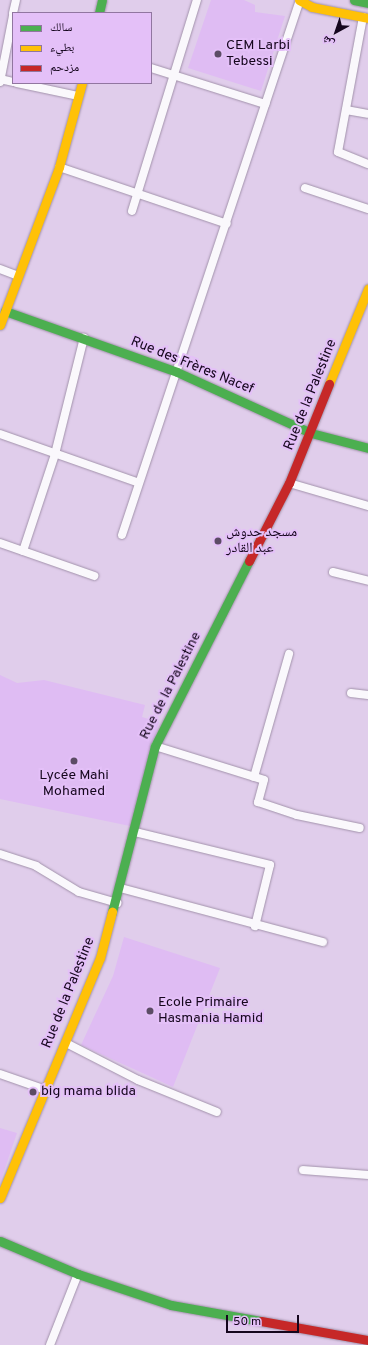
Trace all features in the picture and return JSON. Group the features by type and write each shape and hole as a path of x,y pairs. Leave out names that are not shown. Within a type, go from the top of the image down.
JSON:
{"street":[{"path":"14,12 16,0"},
{"path":"99,12 102,0"},
{"path":"132,211 197,0"},
{"path":"122,535 227,224 300,0 365,17 338,152 368,164"},
{"path":"354,0 368,3"},
{"path":"12,21 0,80 12,82"},
{"path":"152,68 265,104"},
{"path":"22,84 78,96"},
{"path":"0,325 58,167 82,84"},
{"path":"346,110 368,114"},
{"path":"58,167 136,195 227,224"},
{"path":"304,188 368,209"},
{"path":"0,269 18,276"},
{"name":"Rue de la Palestine","path":"0,1198 43,1089 66,1043 100,958 117,903 155,746 289,483 311,433 368,289"},
{"name":"Rue des Frères Nacef","path":"5,311 177,372 311,433 368,448"},
{"path":"23,551 55,454 84,338"},
{"path":"0,434 139,483"},
{"path":"289,483 368,506"},
{"path":"0,543 94,576"},
{"path":"333,572 368,581"},
{"path":"254,777 289,654"},
{"path":"351,693 368,695"},
{"path":"155,746 264,780 258,802 297,815 360,828"},
{"path":"135,832 270,865 255,926"},
{"path":"0,854 36,866 79,892 117,903"},
{"path":"120,888 255,926 323,942"},
{"path":"66,1043 138,1080 217,1112"},
{"path":"0,1074 43,1089"},
{"path":"303,1170 368,1175"},
{"path":"0,1240 78,1274 171,1305 368,1340"},
{"path":"50,1345 78,1274"}],"shaded area":[{"name":"CEM Larbi Tebessi","path":"211,0 244,0 255,5 255,12 285,16 261,91 188,68"},
{"name":"Lycée Mahi Mohamed","path":"0,675 17,683 44,680 145,705 142,717 159,722 130,826 0,799"},
{"name":"Ecole Primaire Hasmania Hamid","path":"124,937 220,968 173,1087 81,1045 113,976"},
{"path":"0,1128 17,1133 0,1183"}],"traffic: fast":[{"path":"99,12 102,0"},
{"path":"354,0 368,3"},
{"path":"5,311 177,372 311,433 368,448"},
{"path":"112,912 155,746 249,561"},
{"path":"0,1241 78,1274 171,1305 261,1321"}],"traffic: slow":[{"path":"299,0 312,7 368,18"},
{"path":"0,325 59,167 82,84"},
{"path":"329,384 368,289"},
{"path":"0,1198 100,958 112,912"}],"traffic: jam":[{"path":"249,561 289,483 329,384"},
{"path":"261,1321 368,1340"}],"place":[{"name":"CEM Larbi Tebessi","path":"218,54"},
{"name":"مسجد حدوش عبد القادر","path":"218,541"},
{"name":"Lycée Mahi Mohamed","path":"74,761"},
{"name":"Ecole Primaire Hasmania Hamid","path":"150,1011"},
{"name":"big mama blida","path":"33,1092"}]}
